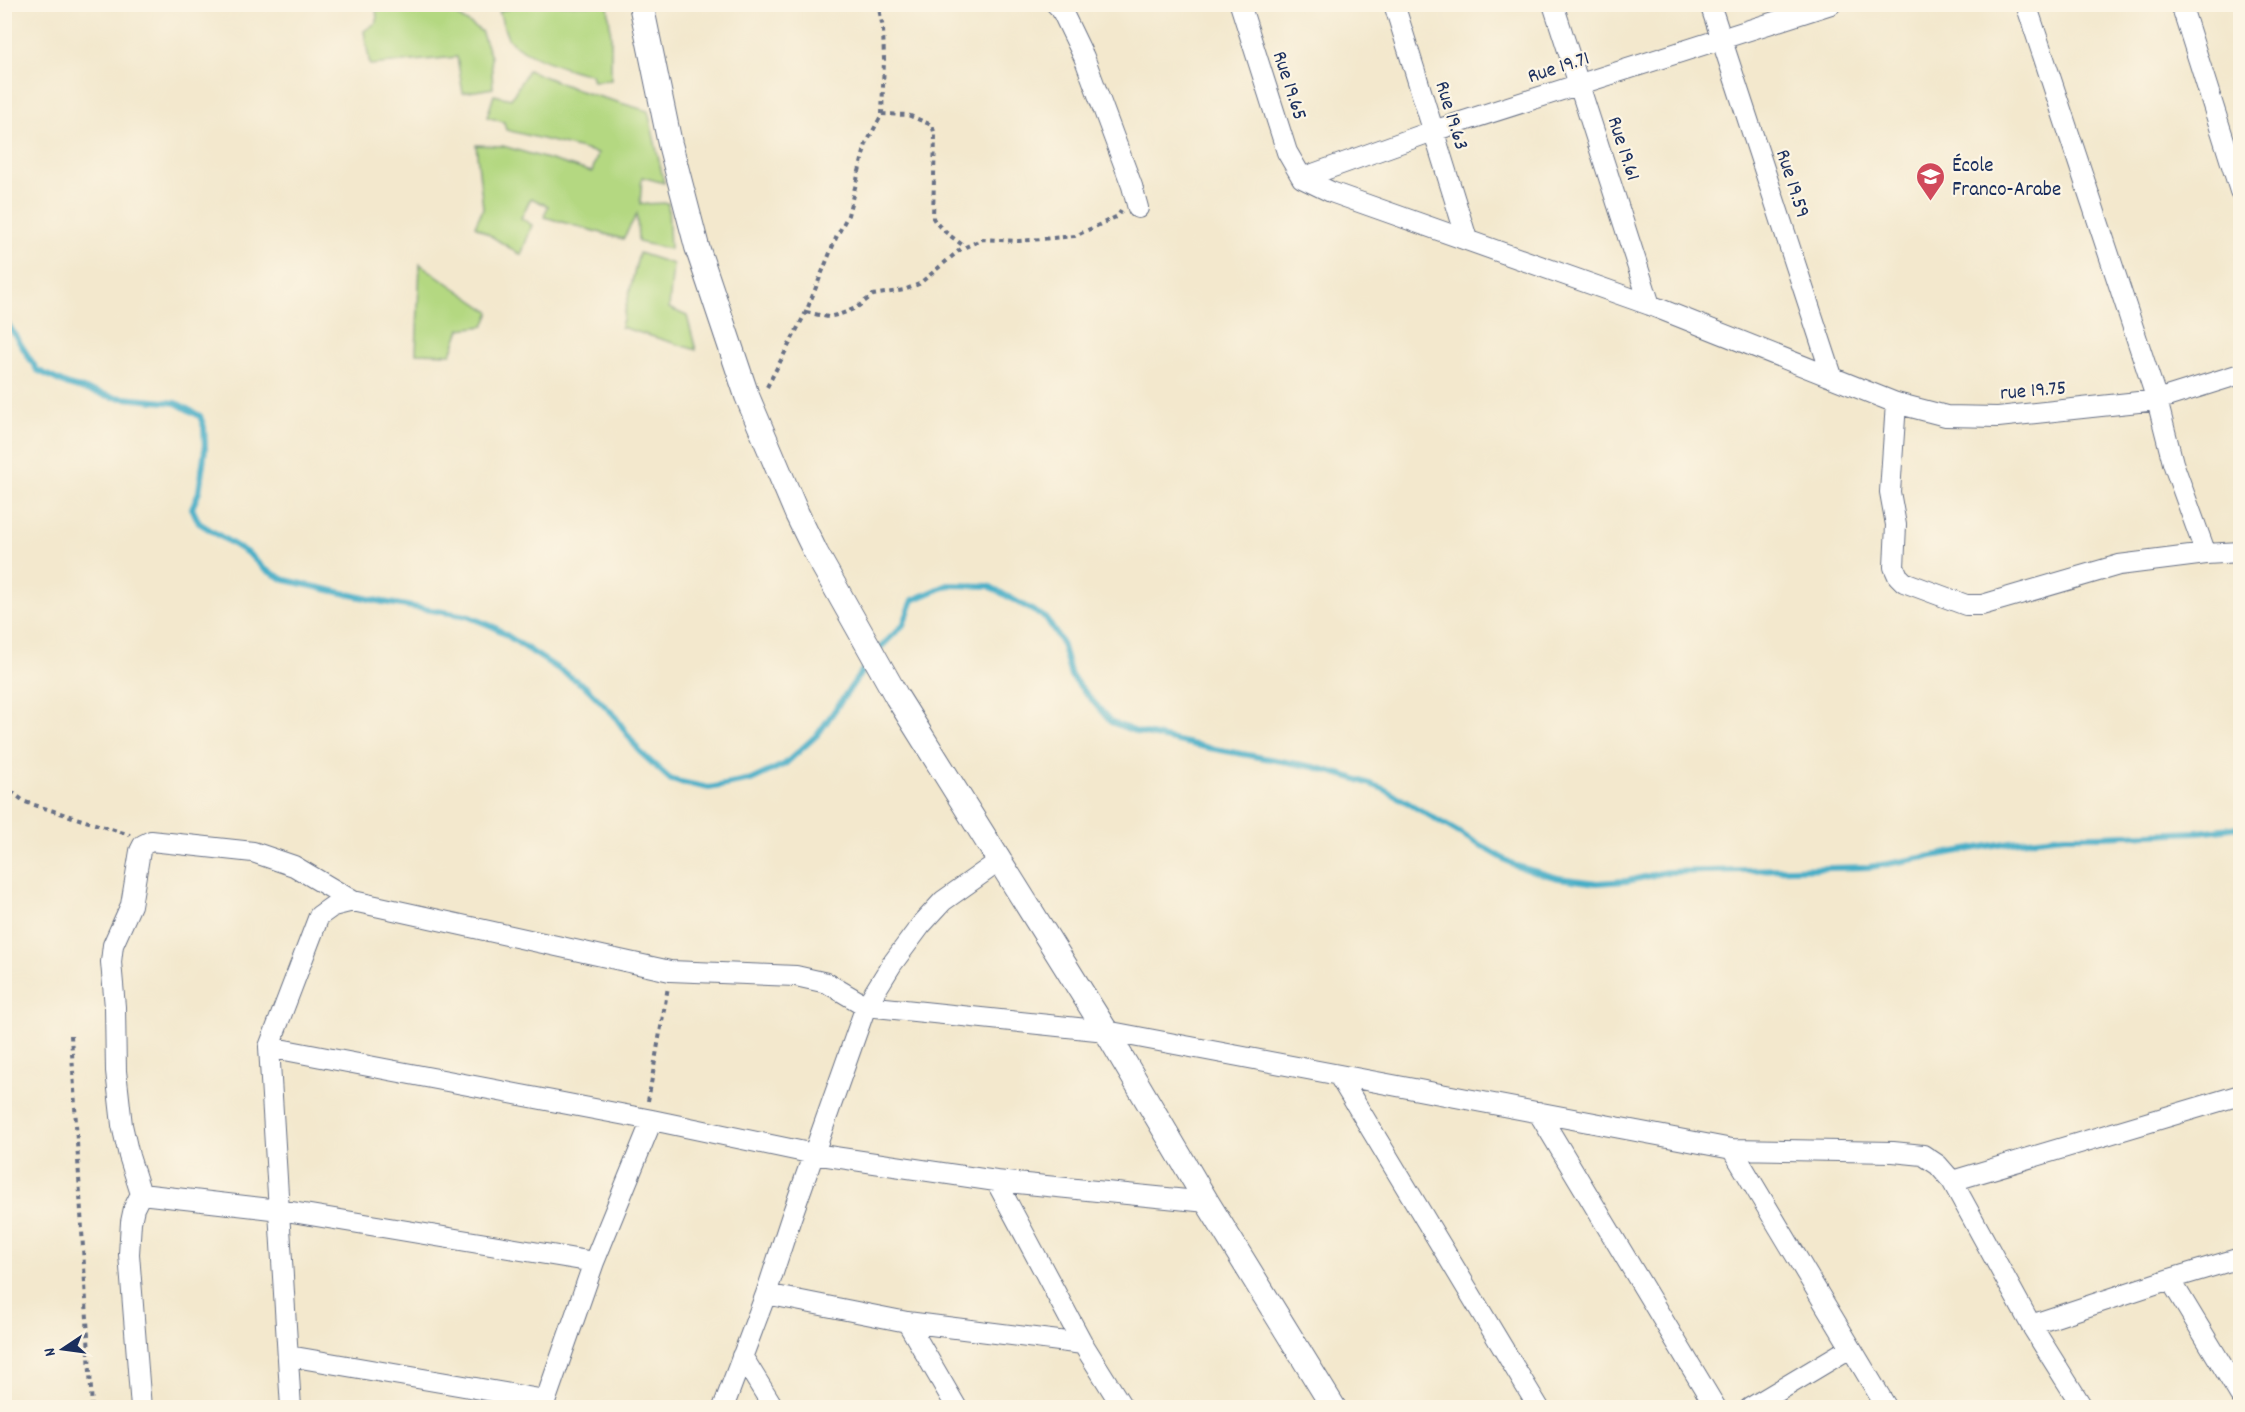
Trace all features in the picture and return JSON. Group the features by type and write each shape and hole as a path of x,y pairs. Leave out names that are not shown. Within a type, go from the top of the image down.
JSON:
{"street":[{"path":"641,4 670,144 697,247 747,396 797,514 897,697 998,862 1106,1031 1207,1202 1334,1407"},
{"path":"1056,4 1061,9 1080,48 1132,186 1137,208"},
{"name":"Rue 19.65","path":"1240,4 1287,152 1302,178"},
{"name":"Rue 19.63","path":"1394,4 1467,239"},
{"name":"Rue 19.61","path":"1553,4 1650,305"},
{"name":"Rue 19.59","path":"1710,4 1832,375"},
{"name":"Rue 19.71","path":"1302,178 1433,131 1831,4"},
{"path":"2026,4 2157,400 2173,462 2206,554"},
{"path":"2181,4 2241,191"},
{"name":"rue 19.75","path":"1302,178 1331,192 1650,305 1832,375 1896,403 1946,416 1998,417 2157,400 2241,374"},
{"path":"1896,403 1890,492 1896,525 1894,567 1904,582 1966,605 1982,605 2119,565 2241,552"},
{"path":"141,1407 129,1254 131,1222 134,1208 141,1194 122,1125 116,1071 111,962 113,945 130,905 140,851 143,845 151,841 253,852 294,866 353,901 670,971 796,976 827,983 866,1006 1106,1031 1732,1149 1893,1152 1923,1155 1938,1165 1952,1181 2031,1325 2083,1407"},
{"path":"723,1407 766,1294 866,1006 892,964 921,925 943,901 998,862"},
{"path":"291,1407 269,1047 319,916 333,906 353,901"},
{"path":"269,1047 814,1154 996,1181 1207,1202"},
{"path":"1339,1076 1539,1407"},
{"path":"1952,1181 2241,1095"},
{"path":"1538,1112 1716,1407"},
{"path":"289,1356 544,1403 648,1120"},
{"path":"1732,1149 1887,1407"},
{"path":"996,1181 1083,1344 1123,1407"},
{"path":"141,1194 280,1210 594,1263"},
{"path":"2031,1325 2241,1258"},
{"path":"2170,1279 2241,1395"},
{"path":"766,1294 907,1322 1083,1344"},
{"path":"907,1322 957,1407"},
{"path":"1750,1407 1850,1348"},
{"path":"742,1356 774,1407"}],"path":[{"path":"747,396 757,401 766,389 806,312 836,238 848,215 866,144 882,114 883,28 878,4"},
{"path":"882,114 908,116 932,124 935,135 933,218 938,227 965,247"},
{"path":"806,312 828,317 856,308 873,295 904,290 919,284 965,247 984,239 1019,241 1075,236 1118,216 1132,186"},
{"path":"4,786 25,802 151,841"},
{"path":"648,1120 670,971"},
{"path":"71,1035 92,1407"}],"green space":[{"path":"376,5 441,5 481,31 491,57 493,88 463,93 457,57 370,65 364,31 377,22"},
{"path":"525,5 608,5 611,80 593,81 591,74 546,61 513,44 508,38 499,11"},
{"path":"528,70 580,91 648,111 664,183 642,177 640,204 668,203 670,249 638,242 637,214 623,239 544,217 548,206 531,198 521,218 532,225 521,255 475,226 483,208 476,145 503,146 592,172 598,153 506,130 504,122 487,117 494,95 511,99"},
{"path":"639,253 673,264 669,308 687,316 696,350 621,327"},
{"path":"420,264 490,312 484,326 460,329 451,354 416,353"}],"waterway":[{"path":"4,318 37,370 68,385 113,397 176,403 200,416 204,427 205,449 199,492 192,508 199,523 249,554 264,569 285,580 383,602 467,616 494,627 586,687 614,715 639,751 671,780 709,788 751,780 785,764 818,734 870,660"},
{"path":"876,652 903,625 913,600 948,585 989,586 1046,618 1062,643 1071,676 1111,722 1137,732 1314,767 1353,778 1384,789 1516,866 1558,878 1597,883 1627,881 1666,872 1870,867 2011,842 2064,836 2198,832 2240,827"}],"place":[{"name":"École Franco-Arabe","path":"1931,202"}]}
